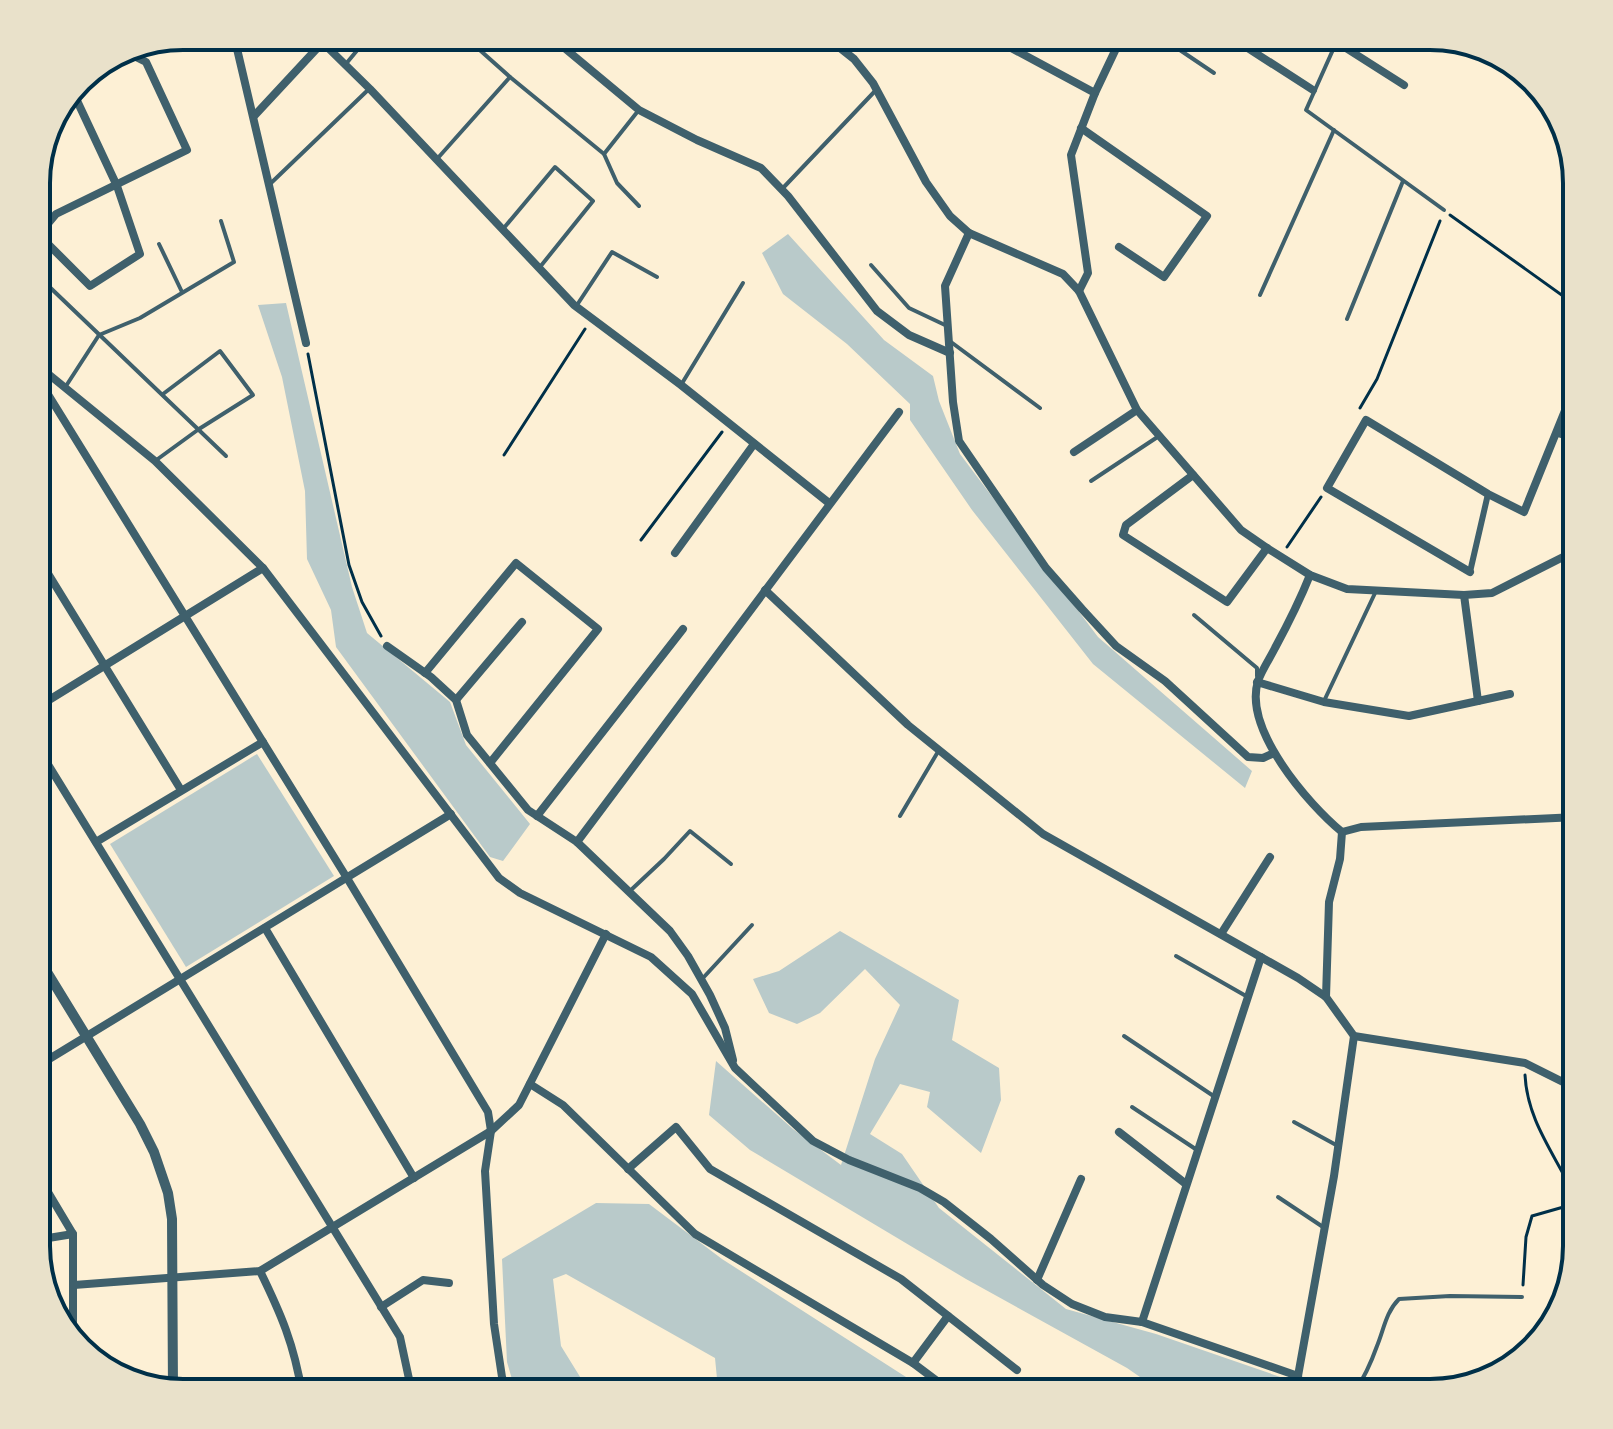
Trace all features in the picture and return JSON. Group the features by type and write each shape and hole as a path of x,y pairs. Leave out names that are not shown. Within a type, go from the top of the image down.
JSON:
{"street":[{"path":"238,50 306,343"},
{"path":"255,115 310,50"},
{"path":"330,50 576,307 681,385 829,503"},
{"path":"567,50 639,110 761,168 877,311 909,335 950,353"},
{"path":"843,50 854,59 877,89 926,182 950,216 969,233 1063,274 1079,291 1137,410 1241,530 1310,575 1347,589 1464,595 1492,593 1563,557"},
{"path":"1015,50 1095,93"},
{"path":"1079,291 1088,273 1071,155 1115,50"},
{"path":"1251,50 1313,90"},
{"path":"1347,50 1404,85"},
{"path":"50,221 56,214 187,150 146,62 138,58"},
{"path":"50,248 90,286 140,254 117,186 77,102"},
{"path":"1081,128 1207,216 1164,277 1119,247"},
{"path":"969,233 945,286 959,441 1046,568 1116,646 1165,681 1248,757 1263,758 1274,753"},
{"path":"50,374 155,461 263,568 499,878 520,893 651,957 692,994 735,1068 813,1141 849,1160 920,1188 944,1202 1037,1280 1083,1308 1105,1317 1142,1322 1298,1376"},
{"path":"50,398 488,1112 491,1131 485,1171 493,1309 503,1379"},
{"path":"1074,452 1137,410"},
{"path":"577,842 899,412"},
{"path":"1488,494 1470,572 1327,488 1366,420 1488,494 1524,512 1563,419"},
{"path":"1558,433 1563,435"},
{"path":"675,553 754,444"},
{"path":"1193,475 1126,525 1123,535 1227,602 1267,548"},
{"path":"425,673 516,563 598,629 490,763"},
{"path":"50,699 263,568"},
{"path":"1310,575 1257,682 1259,723 1274,753 1328,821 1342,832"},
{"path":"50,577 181,790"},
{"path":"765,590 908,725 1043,834 1326,997 1354,1036 1299,1379"},
{"path":"1464,595 1478,701"},
{"path":"456,700 522,622"},
{"path":"537,816 683,629"},
{"path":"387,646 456,700 467,735 528,810 577,842 670,931 701,980 725,1028 735,1068"},
{"path":"1257,682 1324,702 1409,716 1510,694"},
{"path":"96,842 263,742"},
{"path":"50,768 400,1337 409,1379"},
{"path":"50,1059 451,814"},
{"path":"1342,832 1361,827 1563,818"},
{"path":"1326,997 1329,902 1340,859 1342,832"},
{"path":"1221,934 1270,857"},
{"path":"265,928 414,1178"},
{"path":"74,1285 260,1271 491,1131 519,1105 606,934"},
{"path":"1142,1322 1261,957"},
{"path":"50,977 140,1124 154,1152 168,1193 174,1276 173,1378"},
{"path":"1354,1036 1525,1063 1563,1082"},
{"path":"530,1084 563,1105 695,1234 913,1363 934,1379"},
{"path":"628,1169 676,1127 710,1169 901,1279 1017,1370"},
{"path":"1119,1132 1186,1184"},
{"path":"1037,1280 1081,1179"},
{"path":"50,1195 73,1234 73,1322"},
{"path":"50,1238 73,1234"},
{"path":"260,1271 286,1324 300,1379"},
{"path":"381,1307 423,1280 449,1283"},
{"path":"913,1363 948,1316"}],"lane":[{"path":"344,65 357,50"},
{"path":"480,50 604,154 617,183 639,206"},
{"path":"1180,50 1214,73"},
{"path":"1333,50 1306,110 1444,210"},
{"path":"435,160 510,77"},
{"path":"270,184 370,89"},
{"path":"781,189 877,89"},
{"path":"604,154 639,110"},
{"path":"1260,295 1334,130"},
{"path":"502,230 555,167 593,201 539,269"},
{"path":"1347,319 1403,181"},
{"path":"66,386 99,335 140,318 234,262 221,221"},
{"path":"159,244 183,293"},
{"path":"576,307 612,252 657,277"},
{"path":"871,265 909,308 948,326"},
{"path":"681,385 743,283"},
{"path":"50,288 226,456"},
{"path":"949,341 1040,408"},
{"path":"155,461 253,395 220,351 162,395"},
{"path":"1091,481 1159,436"},
{"path":"1324,702 1376,591"},
{"path":"1194,615 1257,668 1257,682"},
{"path":"900,816 939,750"},
{"path":"629,892 690,831 731,864"},
{"path":"701,980 752,925"},
{"path":"1176,956 1248,998"},
{"path":"1124,1036 1215,1097"},
{"path":"1132,1107 1197,1150"},
{"path":"1294,1122 1338,1146"},
{"path":"1278,1197 1325,1228"},
{"path":"1363,1379 1390,1309 1399,1299 1522,1297"}],"path":[{"path":"1366,420 1359,408 1377,379 1444,210 1563,296"},
{"path":"504,455 592,319"},
{"path":"306,343 349,565 362,602 387,646"},
{"path":"641,540 729,423"},
{"path":"1280,557 1327,488"},
{"path":"1525,1063 1526,1089 1536,1124 1563,1173"},
{"path":"1522,1297 1526,1237 1532,1216 1563,1209"}],"shaded area":[{"path":"788,234 884,340 933,376 939,401 960,454 1098,637 1252,771 1245,788 1093,664 972,510 910,420 910,404 847,344 783,294 762,253"},
{"path":"286,303 352,587 367,633 450,702 466,745 530,824 503,861 490,857 336,647 331,610 307,559 305,491 282,377 258,305"},
{"path":"257,754 334,876 186,967 110,844"},
{"path":"840,931 959,1000 952,1040 999,1068 1001,1100 981,1153 927,1107 930,1092 900,1084 870,1134 902,1154 939,1208 1066,1309 1156,1334 1286,1379 1143,1379 966,1279 750,1150 709,1115 716,1061 793,1129 841,1165 875,1059 900,1005 865,969 820,1013 797,1024 769,1013 753,979 779,971"},
{"path":"596,1203 649,1204 722,1259 909,1379 717,1379 715,1358 566,1274 553,1279 561,1346 581,1379 512,1379 507,1362 502,1259"}]}
